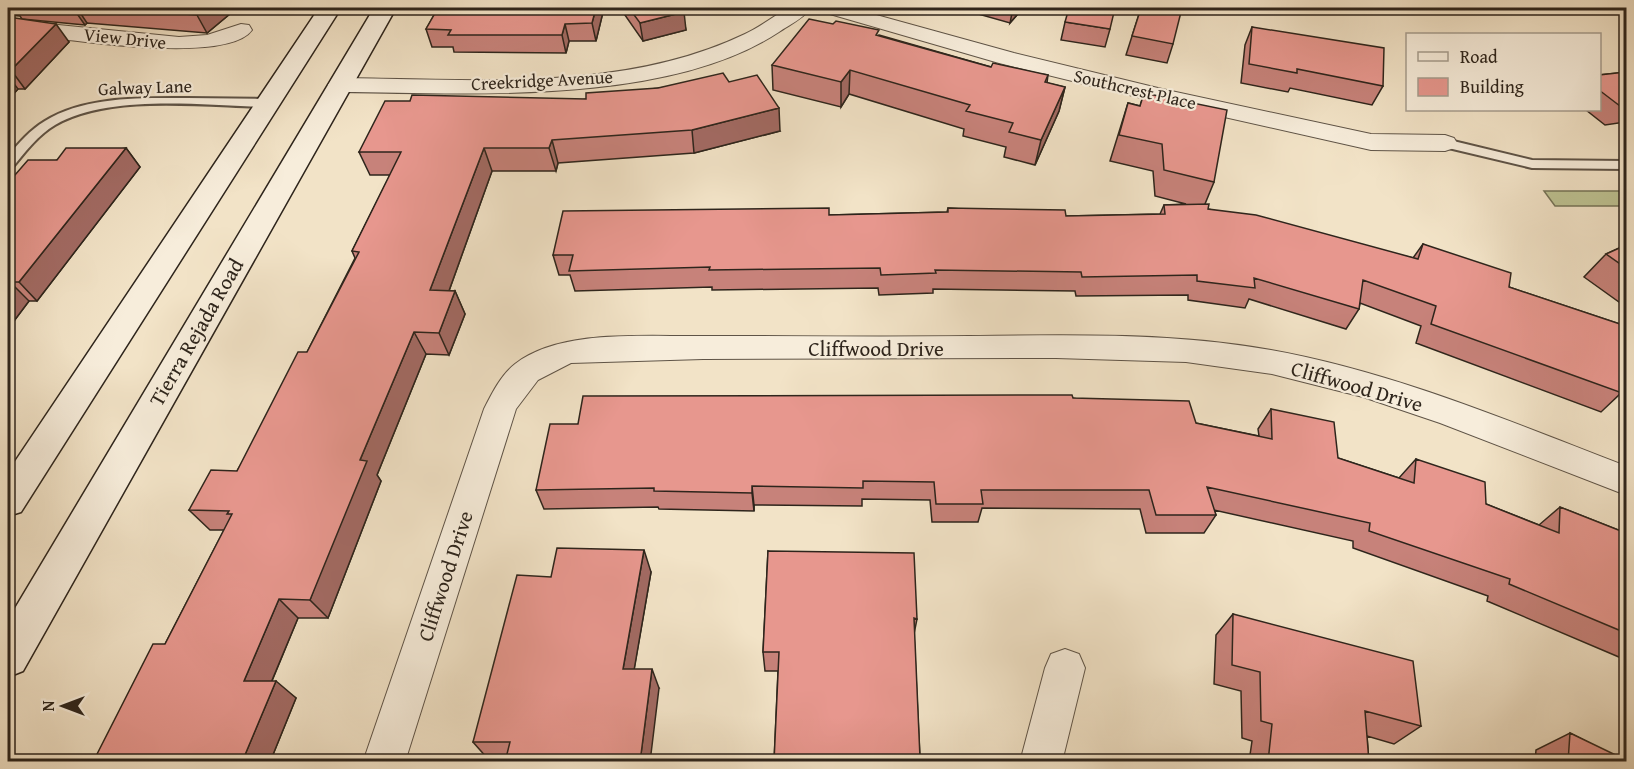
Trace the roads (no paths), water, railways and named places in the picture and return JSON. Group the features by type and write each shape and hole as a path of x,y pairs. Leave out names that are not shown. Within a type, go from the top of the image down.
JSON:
{"main road":[{"path":"8,501 330,8"},
{"name":"Tierra Rejada Road","path":"8,657 385,8"}],"street":[{"name":"Creekridge Avenue","path":"340,85 566,83 636,75 680,66 721,54 756,38 801,8"},
{"name":"Southcrest Place","path":"830,8 1007,58 1162,96 1371,142 1445,143"},
{"name":"View Drive","path":"8,26 178,44 210,41 241,30"},
{"name":"Cliffwood Drive","path":"384,762 500,408 515,380 539,363 569,352 1089,347 1195,352 1272,362 1351,381 1432,408 1626,481"},
{"path":"1041,762 1065,668"}],"lane":[{"name":"Galway Lane","path":"8,164 33,135 73,111 118,104 268,103"},
{"path":"1445,143 1532,164 1626,165"}]}
